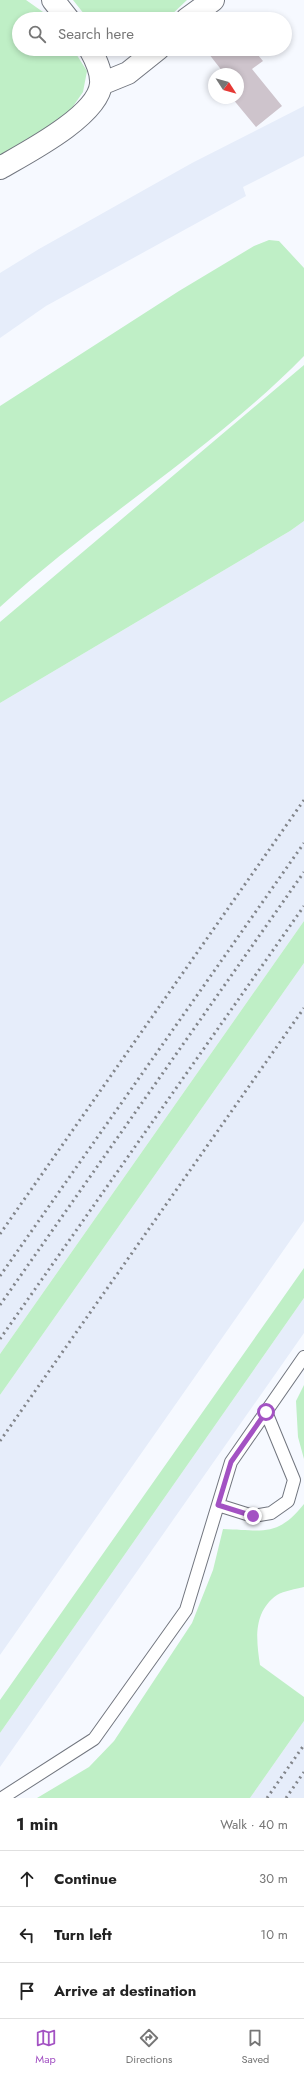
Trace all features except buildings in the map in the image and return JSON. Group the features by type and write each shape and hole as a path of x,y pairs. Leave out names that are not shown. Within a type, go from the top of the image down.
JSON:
{"street":[{"path":"53,0 62,12"},
{"path":"197,12 213,0"},
{"path":"0,168 63,131 94,101 101,84 94,56"},
{"path":"101,84 128,73 149,56"}],"lane":[{"path":"2,1798 94,1739 186,1610 231,1462 304,1357"},
{"path":"218,1505 253,1516 271,1513 288,1501 294,1480 266,1412"}],"shaded area":[{"path":"304,106 304,156 243,187 246,196 46,306 0,338 0,273 39,249 192,163"},
{"path":"304,521 304,921 0,1354 0,703 290,531"},
{"path":"304,963 304,1221 0,1655 0,1395"},
{"path":"304,1298 304,1333 0,1767 0,1733"},
{"path":"304,1721 304,1798 250,1798"}],"green space":[{"path":"0,0 26,0 43,12 12,12 12,56 77,56 87,71 83,92 65,118 0,158"},
{"path":"73,0 187,0 174,12 82,12"},
{"path":"269,240 279,241 304,268 304,356 269,390 231,422 193,453 75,543 0,607 0,406 179,291 254,246"},
{"path":"304,365 304,521 290,531 0,703 0,622"},
{"path":"304,921 304,963 0,1395 0,1354"},
{"path":"304,1268 304,1298 0,1733 0,1700"},
{"path":"304,1385 304,1459 298,1437 296,1401"},
{"path":"304,1504 304,1587 277,1595 269,1602 260,1618 257,1636 260,1665 304,1697 304,1721 250,1798 37,1798 89,1767 114,1741 192,1623 213,1570 223,1529 268,1530 285,1522"}],"railway":[{"path":"0,1234 304,800"},
{"path":"0,1276 304,843"},
{"path":"0,1305 304,872"},
{"path":"0,1339 304,906"},
{"path":"0,1441 304,1008"},
{"path":"267,1798 304,1745"},
{"path":"286,1798 304,1772"}],"route":[{"path":"253,1516 218,1505 231,1462 266,1412"}]}
